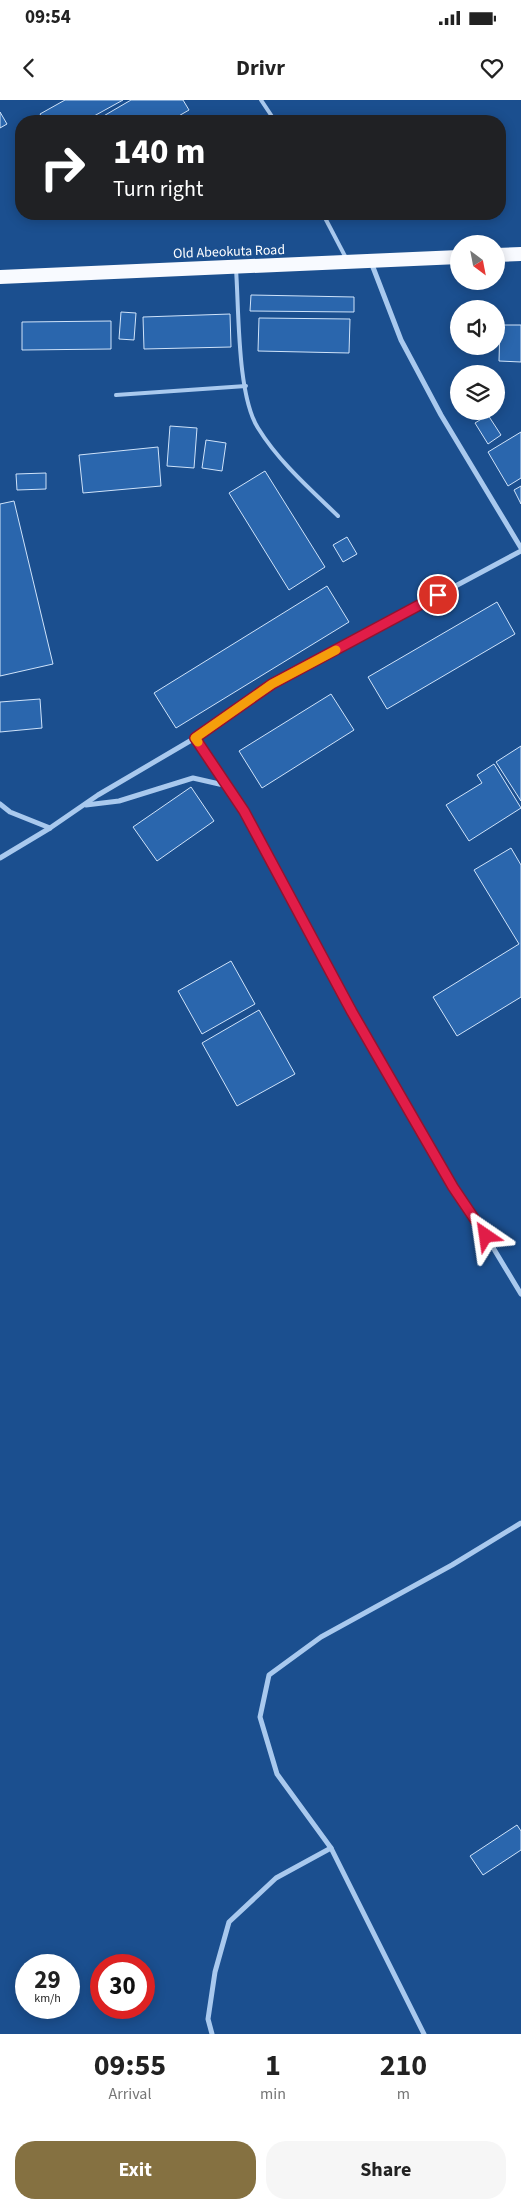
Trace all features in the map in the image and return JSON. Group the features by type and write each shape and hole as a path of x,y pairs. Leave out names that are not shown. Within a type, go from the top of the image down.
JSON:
{"highway":[{"path":"505,255 521,254"},
{"name":"Old Abeokuta Road","path":"0,277 450,257"}],"street":[{"path":"0,858 195,738 272,684 521,549 441,416 401,340 371,261"},
{"path":"195,738 244,811 352,1012 443,1170 521,1294"},
{"path":"84,805 119,801 193,778 228,786"},
{"path":"0,804 10,812 50,828"},
{"path":"424,2034 331,1848 277,1774 260,1717 269,1675 321,1637 452,1565 521,1523"},
{"path":"212,2034 208,2019 215,1972 229,1922 276,1878 331,1848"}],"lane":[{"path":"261,100 271,115"},
{"path":"326,220 349,262"},
{"path":"236,266 242,370 257,427 286,465 338,516"},
{"path":"116,395 246,386"}],"building":[{"path":"65,100 123,100 96,115 40,114"},
{"path":"131,100 183,100 189,110 180,115 105,115"},
{"path":"0,112 7,124 0,128"},
{"path":"251,295 354,297 354,312 250,311"},
{"path":"121,312 136,313 134,340 119,339"},
{"path":"230,314 231,347 144,349 143,317"},
{"path":"259,318 350,319 349,353 258,351"},
{"path":"111,321 111,349 22,350 22,322"},
{"path":"505,325 521,325 521,362 499,361 499,355 505,355"},
{"path":"480,420 491,420 501,435 488,444 475,423"},
{"path":"170,426 197,428 194,468 167,466"},
{"path":"521,432 521,478 508,486 488,452"},
{"path":"206,440 226,443 222,471 202,468"},
{"path":"158,447 161,486 83,493 79,455"},
{"path":"265,471 325,567 289,590 229,493"},
{"path":"46,473 46,489 17,490 16,474"},
{"path":"521,486 521,504 514,490"},
{"path":"14,501 53,664 0,676 0,504"},
{"path":"347,537 357,554 343,562 333,545"},
{"path":"327,586 349,622 176,728 154,693"},
{"path":"497,602 515,634 387,709 368,677"},
{"path":"331,694 354,730 262,788 239,751"},
{"path":"40,699 42,728 0,732 0,702"},
{"path":"521,746 521,801 496,762"},
{"path":"494,764 521,808 469,841 446,805 482,783 477,775"},
{"path":"191,787 214,821 157,861 133,827"},
{"path":"511,848 521,865 521,997 457,1036 433,997 519,944 474,870"},
{"path":"231,961 255,1004 202,1034 178,991"},
{"path":"259,1010 295,1074 237,1106 202,1043"},
{"path":"517,1825 521,1831 521,1850 483,1875 470,1856"}],"slow traffic":[{"path":"198,742 195,738 272,684 336,650"}],"route":[{"path":"438,595 272,684 195,738 244,811 352,1012 453,1187 486,1236"}]}
